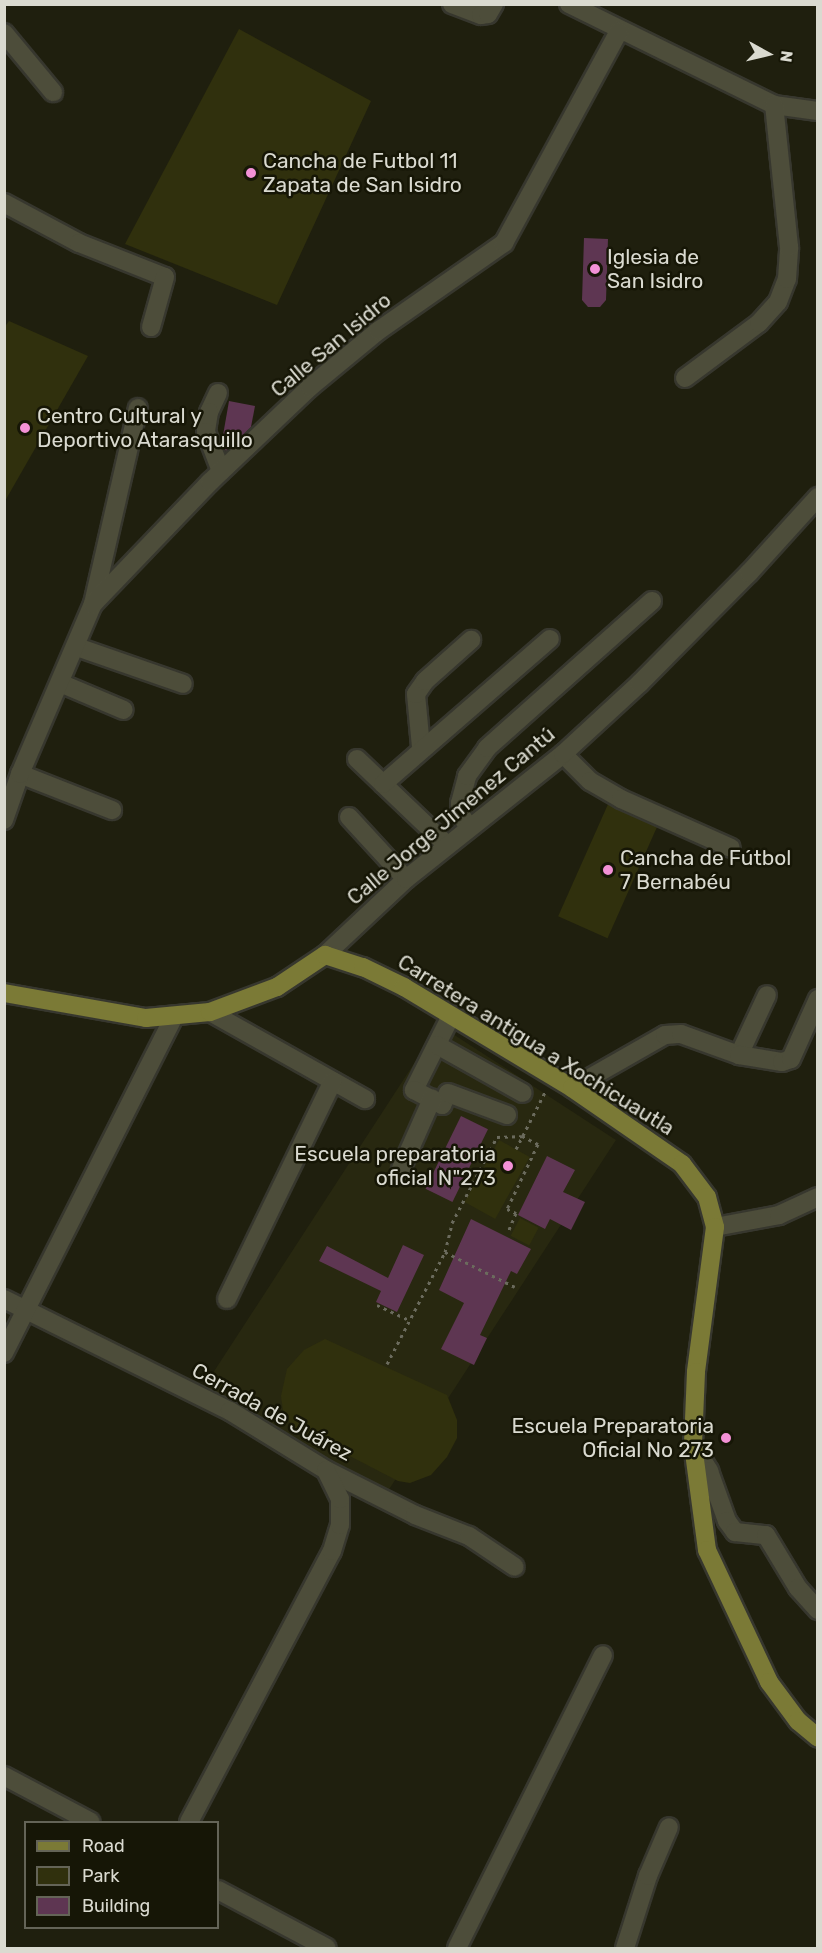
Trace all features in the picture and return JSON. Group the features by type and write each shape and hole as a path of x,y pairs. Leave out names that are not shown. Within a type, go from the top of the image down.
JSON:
{"main road":[{"name":"Calle Jorge Jimenez Cantú","path":"4,993 114,1013 174,1017 210,1012 277,987 325,955"},
{"name":"Carretera antigua a Xochicuautla","path":"325,955 363,967 451,1016 572,1089 682,1164 707,1197 715,1227 696,1372 693,1444 707,1550 769,1682 798,1721 818,1738"}],"street":[{"path":"452,4 481,15 488,14 494,4"},
{"path":"569,4 619,31 774,105 818,111"},
{"name":"Calle San Isidro","path":"4,820 20,774 77,647 93,604 221,471 310,387 378,332 504,243 619,31"},
{"path":"4,33 53,92"},
{"path":"685,378 759,323 778,302 787,279 789,247 774,105"},
{"path":"4,203 79,243 165,276 152,327"},
{"path":"218,393 209,412 206,432 221,471"},
{"path":"93,604 138,408"},
{"name":"Calle Jorge Jimenez Cantú","path":"325,955 406,879 562,754 732,590 818,496"},
{"path":"469,828 461,815 460,803 467,776 487,748 652,601"},
{"path":"383,784 421,747 550,639"},
{"path":"421,747 417,694 425,681 471,640"},
{"path":"77,647 183,684"},
{"path":"60,683 124,710"},
{"path":"562,754 591,781 621,799 731,848"},
{"path":"357,759 447,845"},
{"path":"20,774 112,810"},
{"path":"349,817 406,879"},
{"path":"739,1054 767,995"},
{"path":"572,1089 665,1035 681,1034 739,1054 782,1062 791,1059 818,999"},
{"path":"210,1012 365,1099"},
{"path":"451,1016 414,1090 442,1105 448,1093 507,1116"},
{"path":"4,1353 174,1017"},
{"path":"437,1045 523,1093"},
{"path":"227,1299 333,1081"},
{"path":"401,1169 432,1099"},
{"path":"715,1227 779,1215 818,1197"},
{"name":"Cerrada de Juárez","path":"4,1299 230,1411 326,1470 416,1515 469,1536 515,1567"},
{"path":"693,1444 709,1471 727,1521 735,1532 766,1535 798,1588 818,1610"},
{"path":"190,1821 332,1551 340,1525 340,1499 326,1470"},
{"path":"457,1948 603,1655"},
{"path":"4,1776 89,1821"},
{"path":"625,1948 648,1876 669,1827"},
{"path":"219,1891 327,1948"}],"path":[{"path":"516,1149 553,1077"},
{"path":"387,1364 445,1252 452,1223 497,1137 522,1136 538,1144 507,1209 516,1213 508,1232"},
{"path":"445,1252 515,1287"},
{"path":"377,1305 409,1320"}],"shaded area":[{"name":"Escuela preparatoria oficial N\"273","path":"439,1025 616,1140 379,1505 202,1390"}],"green space":[{"name":"Cancha de Futbol 11 Zapata de San Isidro","path":"239,29 371,101 277,305 125,244"},
{"name":"Centro Cultural y Deportivo Atarasquillo","path":"9,321 88,356 5,501 4,328"},
{"name":"Cancha de Fútbol 7 Bernabéu","path":"609,802 658,824 607,938 558,916"},
{"path":"499,1140 530,1157 495,1219 465,1202"},
{"path":"520,1218 539,1228 529,1246 511,1236"},
{"path":"325,1339 447,1395 457,1420 457,1438 447,1457 431,1475 410,1483 398,1481 292,1426 283,1410 281,1396 287,1369 304,1350"}],"building":[{"name":"Iglesia de San Isidro","path":"584,238 608,239 606,300 600,307 588,307 582,300"},
{"path":"229,401 255,406 251,427 226,452 222,441"},
{"path":"461,1116 488,1129 452,1202 425,1189"},
{"path":"547,1156 575,1170 563,1192 585,1202 571,1230 550,1219 545,1229 518,1215"},
{"path":"471,1219 531,1249 517,1274 511,1271 480,1335 487,1338 474,1365 441,1349 464,1303 439,1290"},
{"path":"403,1245 424,1255 397,1312 376,1302 381,1291 319,1261 327,1246 388,1278"}],"place":[{"name":"Cancha de Futbol 11 Zapata de San Isidro","path":"251,173"},
{"name":"Iglesia de San Isidro","path":"595,269"},
{"name":"Centro Cultural y Deportivo Atarasquillo","path":"25,428"},
{"name":"Cancha de Fútbol 7 Bernabéu","path":"608,870"},
{"name":"Escuela preparatoria oficial N\"273","path":"508,1166"},
{"name":"Escuela Preparatoria Oficial No 273","path":"726,1438"}]}
